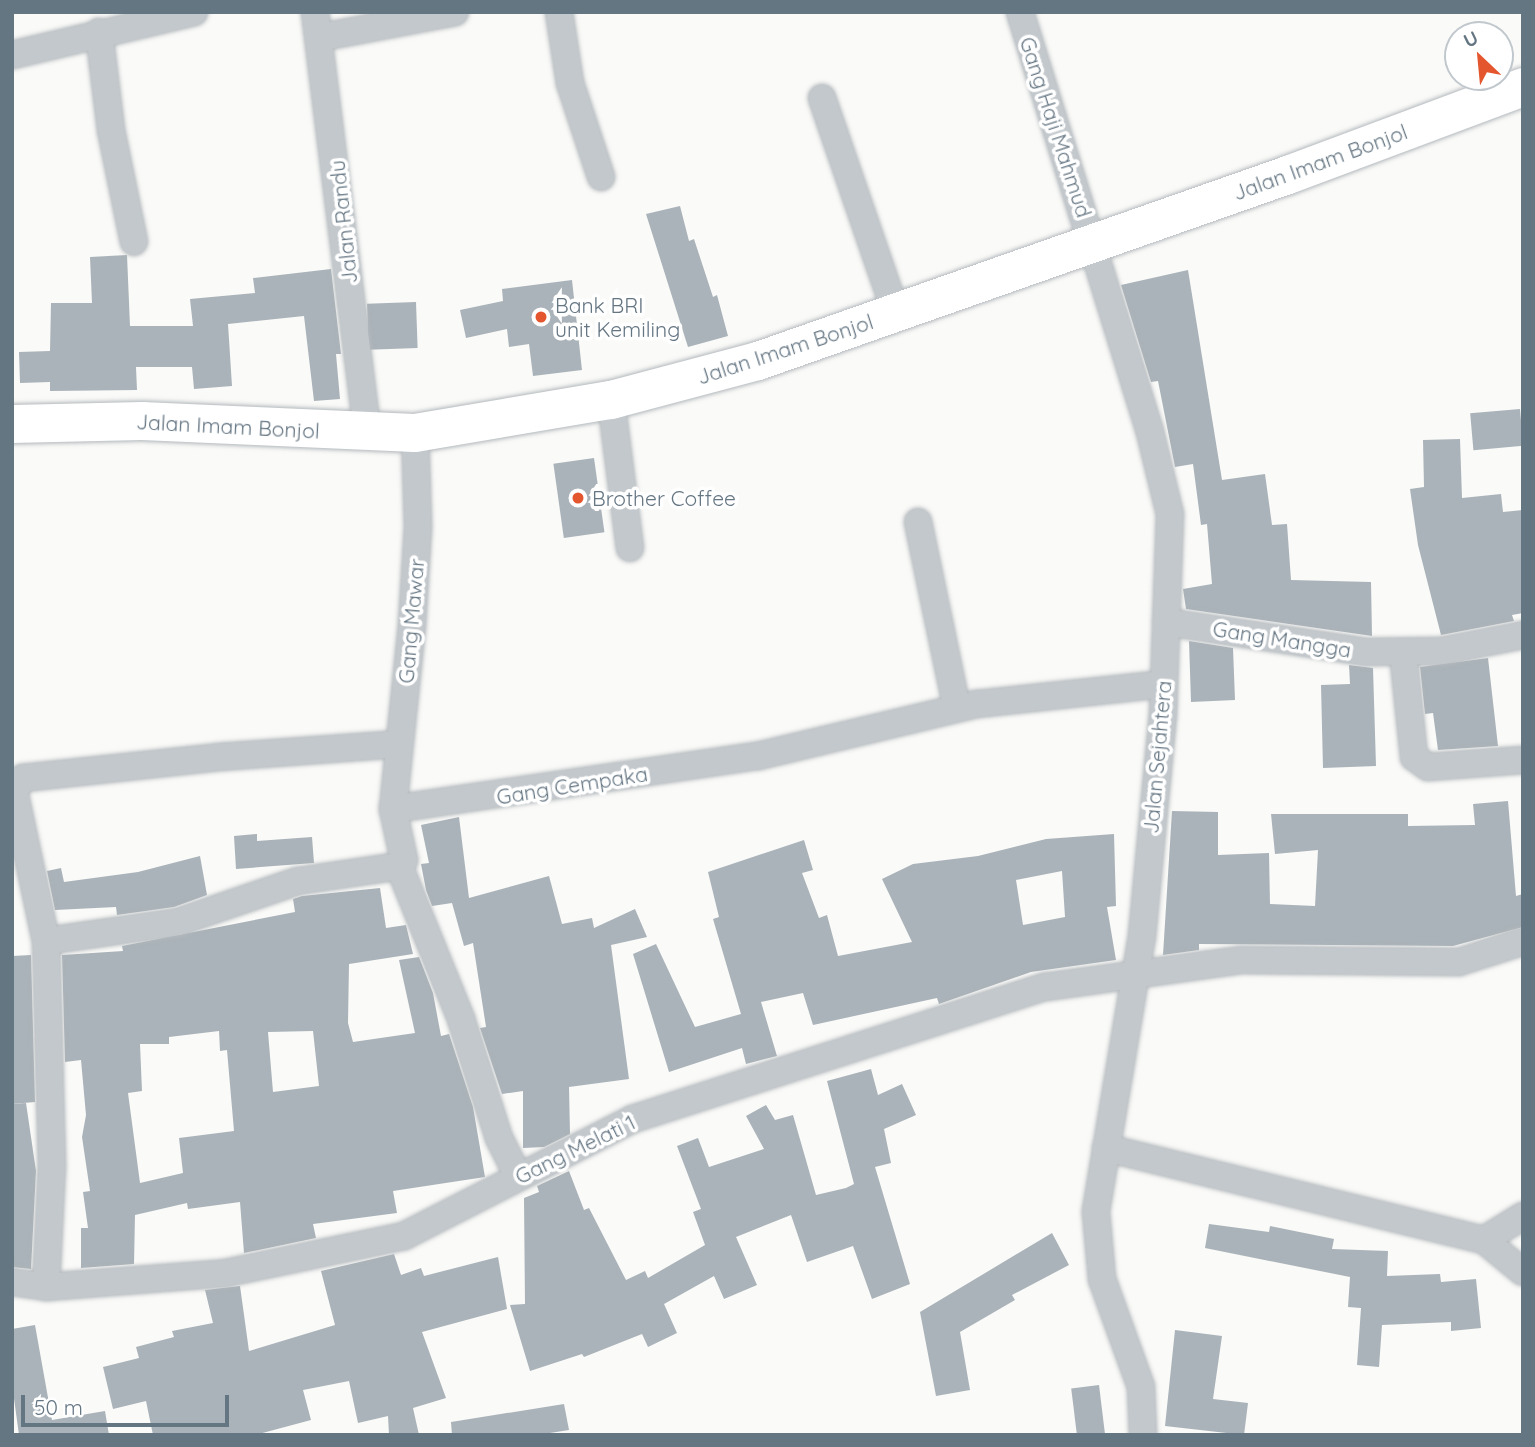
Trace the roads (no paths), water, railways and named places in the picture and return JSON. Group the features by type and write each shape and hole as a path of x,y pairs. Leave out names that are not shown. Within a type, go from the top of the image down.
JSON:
{"highway":[{"name":"Jalan Imam Bonjol","path":"12,424 142,421 415,433 611,400 758,361 1092,241 1288,175 1523,88"}],"street":[{"path":"12,55 99,32 194,12"},
{"path":"319,25 455,12"},
{"path":"559,12 570,83 601,177"},
{"name":"Gang Haji Mahmud","path":"1020,12 1092,241"},
{"name":"Jalan Randu","path":"319,25 366,432"},
{"path":"99,32 111,130 134,242"},
{"path":"822,98 896,313"},
{"name":"Jalan Sejahtera","path":"1092,241 1170,514 1164,684 1142,936 1134,971 1096,1212 1102,1279 1119,1320 1140,1387 1143,1435"},
{"path":"611,400 631,548"},
{"name":"Gang Mawar","path":"393,809 418,526 415,433"},
{"path":"918,522 957,708"},
{"name":"Gang Mangga","path":"1166,622 1276,635 1309,646 1403,652 1441,651 1523,635"},
{"path":"1403,652 1414,757 1428,767 1523,760"},
{"name":"Gang Cempaka","path":"393,809 746,758 957,708 1164,684"},
{"path":"46,1287 52,1166 46,941 14,791 23,778 219,757 399,744"},
{"path":"46,941 178,922 298,881 399,866 404,860 393,809"},
{"path":"399,866 461,1019 499,1138 519,1176"},
{"name":"Gang Melati 1","path":"12,1282 46,1287 226,1273 326,1255 404,1236 633,1119 936,1018 1045,987 1134,971 1241,960 1459,962 1521,942"},
{"path":"1106,1148 1485,1240 1523,1272"},
{"path":"1485,1240 1523,1216"}],"place":[{"name":"Bank BRI unit Kemiling","path":"541,317"},
{"name":"Brother Coffee","path":"578,498"}]}
